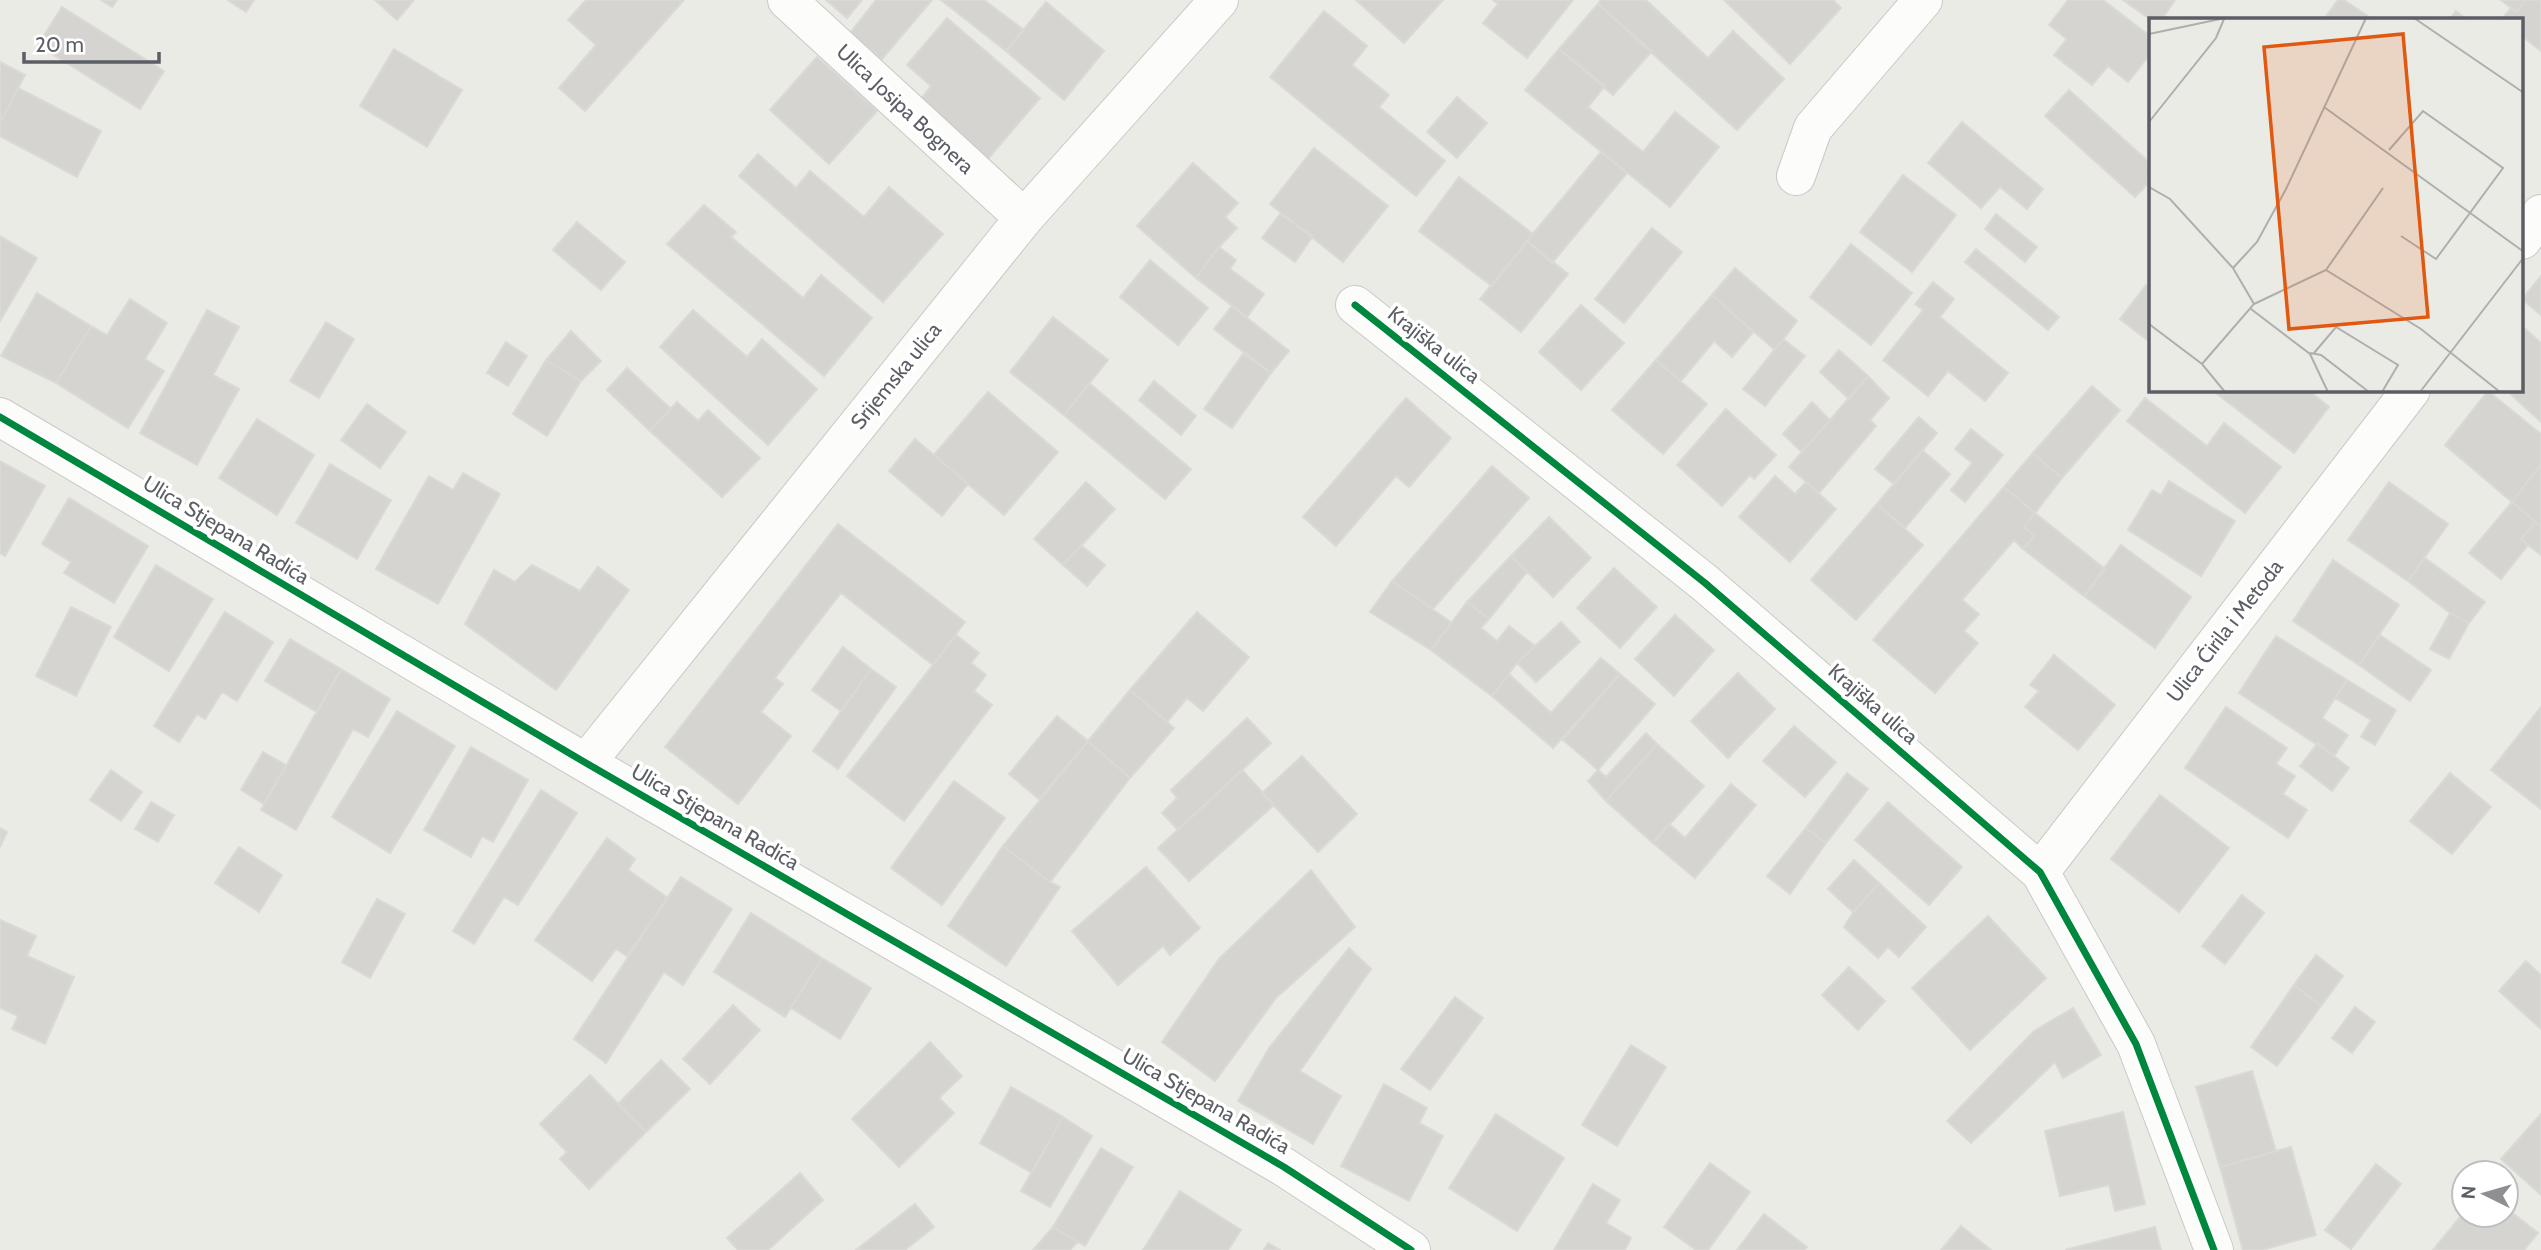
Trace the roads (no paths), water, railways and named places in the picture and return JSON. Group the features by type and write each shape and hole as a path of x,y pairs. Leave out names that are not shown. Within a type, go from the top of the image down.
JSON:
{"street":[{"name":"Ulica Josipa Bognera","path":"787,0 1024,218"},
{"name":"Srijemska ulica","path":"586,763 1024,218 1219,0"},
{"path":"1796,176 1813,128 1923,0"},
{"path":"2524,237 2541,214"},
{"name":"Krajiška ulica","path":"1355,305 1705,583 2040,872 2137,1044 2214,1250"},
{"name":"Ulica Ćirila i Metoda","path":"2040,872 2409,392"},
{"name":"Ulica Stjepana Radića","path":"0,417 586,763 1284,1167 1411,1250"}]}
